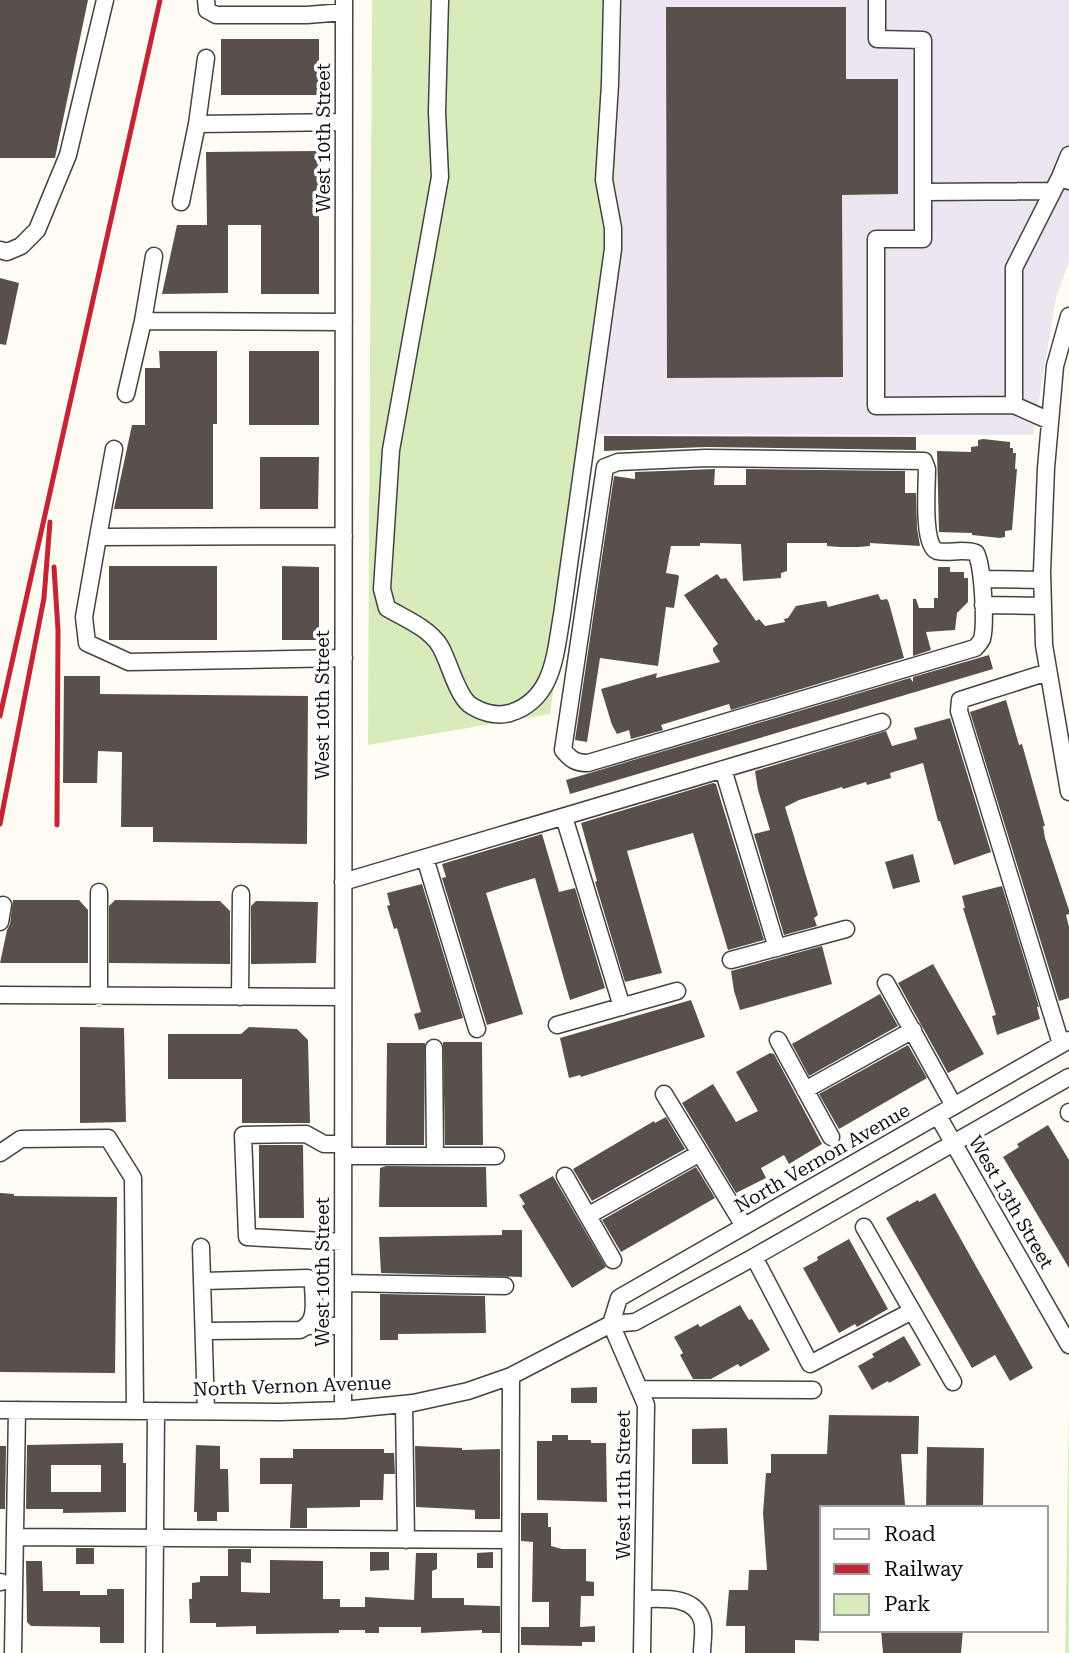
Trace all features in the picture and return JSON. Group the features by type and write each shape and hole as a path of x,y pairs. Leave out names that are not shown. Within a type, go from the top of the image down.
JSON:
{"street":[{"path":"0,250 7,252 21,246 37,230 68,155 104,0"},
{"path":"206,0 207,10 216,15 307,15 344,6"},
{"path":"440,0 437,112 440,177 391,450 382,589 387,608 426,631 439,644 467,703 489,714 504,715 522,709 535,700 544,688 553,664 562,615 612,249 613,228 604,180 612,0"},
{"path":"877,0 877,39 923,40 923,239 876,239 876,406 1014,405 1050,421"},
{"name":"West 10th Street","path":"343,1410 344,6"},
{"path":"181,202 197,124 206,58"},
{"path":"197,124 344,122"},
{"path":"1014,405 1014,268 1061,183 1069,155"},
{"path":"923,192 1061,183"},
{"path":"126,394 154,256"},
{"path":"1069,316 1055,366 1046,468 1042,580 1044,645 1069,792"},
{"path":"143,320 344,322"},
{"path":"114,449 84,617 88,643 129,662 344,658"},
{"path":"706,458 924,461 927,469 927,535 930,546 937,551 967,550 976,553 981,561 983,605 982,638 975,648 588,763 570,759 563,750 605,467 618,462 706,458"},
{"path":"98,537 344,536"},
{"path":"982,579 1042,580"},
{"path":"983,605 1043,606"},
{"path":"1048,672 960,699 959,711 1065,1042"},
{"path":"343,883 882,722"},
{"path":"723,769 777,948"},
{"path":"564,817 622,1007"},
{"path":"425,858 477,1029"},
{"path":"99,892 99,997"},
{"path":"240,997 241,894"},
{"path":"0,922 3,905"},
{"path":"731,960 846,929"},
{"path":"886,983 954,1106"},
{"path":"557,1025 677,991"},
{"path":"0,995 343,997"},
{"path":"805,1090 913,1030"},
{"path":"778,1041 831,1137"},
{"name":"North Vernon Avenue","path":"611,1324 619,1298 1065,1042"},
{"path":"434,1048 435,1156"},
{"name":"North Vernon Avenue","path":"8,1410 343,1410 404,1404 468,1391 511,1376 611,1324 634,1322 754,1257 1069,1077"},
{"path":"664,1094 744,1226"},
{"name":"West 13th Street","path":"938,1116 1067,1337"},
{"path":"343,1242 247,1237 243,1135 306,1134 343,1150 435,1156 496,1156"},
{"path":"0,1153 21,1139 108,1138 133,1178 135,1410"},
{"path":"589,1215 700,1153"},
{"path":"565,1176 613,1260"},
{"path":"864,1227 953,1382"},
{"path":"201,1247 206,1411"},
{"path":"754,1257 810,1364 912,1311"},
{"path":"204,1281 308,1278 313,1283 314,1318 309,1326"},
{"path":"343,1283 505,1286"},
{"name":"West 11th Street","path":"611,1324 646,1405 642,1653"},
{"path":"205,1331 300,1330 309,1326 343,1326"},
{"path":"510,1653 511,1376"},
{"path":"639,1390 813,1390"},
{"path":"404,1404 405,1540"},
{"path":"8,1410 15,1537 13,1653"},
{"path":"154,1653 156,1410"},
{"path":"15,1537 510,1540"},
{"path":"643,1599 676,1599 691,1606 702,1619 702,1653"}],"shaded area":[{"path":"617,0 1069,0 1069,262 1056,297 1033,435 590,434 615,264"}],"green space":[{"path":"372,0 617,0 615,264 550,714 368,745"},
{"path":"1069,1402 1069,1653 1065,1653"}],"building":[{"path":"0,0 88,0 55,158 0,158"},
{"path":"666,7 846,7 846,79 898,79 898,194 842,195 843,377 667,378"},
{"path":"221,39 319,39 319,95 221,95"},
{"path":"319,151 319,294 261,294 261,225 228,225 228,293 162,294 177,225 207,225 206,152"},
{"path":"0,278 19,283 6,345 0,344"},
{"path":"159,351 217,351 217,424 213,424 213,509 114,509 132,425 145,425 145,368 160,368"},
{"path":"249,351 319,351 319,425 249,425"},
{"path":"604,436 916,437 916,450 706,447 604,451"},
{"path":"978,440 1010,442 1010,448 1016,453 1012,530 1005,531 1005,537 1000,538 972,533 939,532 937,451 971,452 971,447 978,446"},
{"path":"260,457 319,457 318,509 260,509"},
{"path":"715,469 714,485 746,485 746,469 905,471 905,493 916,493 920,546 870,543 870,546 839,547 827,546 827,543 787,543 787,571 781,573 781,578 743,581 741,544 700,543 700,546 671,546 666,573 679,577 674,608 666,607 658,666 600,658 587,742 575,740 614,476 635,479 635,472"},
{"path":"109,566 217,566 217,640 109,640"},
{"path":"282,566 319,567 319,640 282,640"},
{"path":"938,567 950,567 950,572 964,572 964,578 968,578 968,602 957,613 955,630 926,632 931,650 913,656 913,599 916,599 919,608 934,608 934,598 938,598"},
{"path":"717,574 721,579 726,578 756,621 759,619 765,626 785,622 784,619 788,618 796,606 826,601 828,607 878,594 881,600 887,599 889,603 904,658 731,710 729,704 661,725 663,730 631,739 629,730 617,734 601,689 657,673 656,678 720,662 713,651 718,644 684,595"},
{"path":"989,655 993,669 570,794 566,780 910,678 913,682 913,677"},
{"path":"64,676 100,676 100,694 308,696 307,844 153,842 153,827 121,827 122,752 98,751 97,783 63,783"},
{"path":"1006,700 1019,745 1022,744 1045,826 1045,838 1069,910 1066,915 1069,927 1069,998 1059,1001 970,712"},
{"path":"950,718 991,852 954,865 938,821 923,763 890,773 891,778 867,785 866,782 843,789 842,787 799,800 785,807 818,915 814,918 817,926 784,935 754,834 770,830 755,771 886,731 892,746 917,739 914,728"},
{"path":"716,784 764,940 728,950 693,833 627,851 662,973 625,982 595,882 597,881 581,823"},
{"path":"542,834 559,892 575,888 605,988 570,1000 535,878 511,885 486,893 523,1014 487,1025 442,878 446,877 442,864"},
{"path":"913,854 920,882 893,889 885,862"},
{"path":"422,884 463,1018 419,1030 414,1014 421,1012 397,928 394,929 387,906 390,905 387,893"},
{"path":"1002,886 1039,1007 1040,1019 997,1035 992,1016 996,1015 963,908 962,896"},
{"path":"13,900 79,900 88,910 88,963 0,963"},
{"path":"115,900 220,901 230,911 230,964 109,963 109,906"},
{"path":"256,901 318,902 316,963 251,964 251,906"},
{"path":"822,946 832,984 740,1010 731,971"},
{"path":"933,964 984,1054 948,1073 898,983"},
{"path":"880,994 898,1026 809,1076 792,1044"},
{"path":"691,1000 705,1037 581,1077 569,1078 560,1038"},
{"path":"80,1027 124,1028 126,1122 80,1123"},
{"path":"249,1027 297,1029 308,1040 310,1123 242,1123 242,1079 168,1079 168,1034 241,1034"},
{"path":"443,1042 482,1042 483,1145 445,1145"},
{"path":"387,1043 425,1043 424,1145 386,1145"},
{"path":"908,1045 927,1078 839,1129 819,1094"},
{"path":"770,1053 774,1054 822,1144 789,1164 784,1155 761,1168 766,1178 736,1193 682,1103 713,1084 736,1122 758,1111 736,1072"},
{"path":"666,1117 685,1149 592,1201 573,1169 654,1121 655,1123"},
{"path":"1048,1125 1069,1160 1069,1268 1003,1157 1019,1147 1017,1144"},
{"path":"259,1145 303,1145 304,1218 259,1218"},
{"path":"486,1167 487,1207 379,1207 380,1168"},
{"path":"696,1167 715,1198 621,1252 602,1220"},
{"path":"553,1176 606,1267 572,1288 522,1206 525,1204 519,1195"},
{"path":"0,1193 14,1196 117,1197 115,1373 0,1372"},
{"path":"935,1193 1033,1368 1010,1381 995,1355 972,1368 886,1218"},
{"path":"502,1230 522,1230 522,1277 381,1273 379,1237 502,1235"},
{"path":"849,1239 888,1309 857,1327 855,1324 839,1333 803,1268"},
{"path":"380,1294 485,1296 486,1333 398,1334 398,1340 380,1340"},
{"path":"740,1305 749,1320 752,1319 770,1350 711,1379 693,1379 674,1337 698,1324 700,1327"},
{"path":"904,1336 921,1365 872,1390 858,1366 874,1357 872,1354"},
{"path":"597,1387 597,1403 571,1403 571,1388"},
{"path":"829,1415 919,1416 918,1454 901,1454 905,1505 820,1506 819,1641 795,1640 795,1653 745,1653 745,1626 726,1626 729,1590 748,1590 749,1570 767,1570 763,1513 766,1473 771,1473 771,1454 827,1454"},
{"path":"727,1428 728,1464 692,1464 692,1429"},
{"path":"552,1435 568,1435 568,1440 606,1443 607,1502 537,1500 537,1441 552,1441"},
{"path":"123,1443 123,1463 126,1463 126,1512 63,1513 63,1509 26,1509 27,1445","holes":["51,1465 101,1465 101,1492 51,1492"]},
{"path":"196,1445 220,1446 220,1469 228,1469 229,1512 217,1512 217,1521 197,1521 197,1512 194,1512"},
{"path":"0,1446 6,1446 5,1509 0,1509"},
{"path":"415,1446 462,1450 500,1449 500,1519 475,1519 475,1510 416,1507"},
{"path":"927,1447 984,1448 983,1506 926,1506"},
{"path":"293,1449 384,1449 384,1453 394,1453 395,1474 384,1474 383,1500 360,1500 360,1507 307,1508 307,1528 290,1528 292,1484 260,1484 260,1458 293,1458"},
{"path":"521,1513 548,1513 551,1546 586,1549 586,1581 594,1582 594,1596 581,1596 580,1627 595,1626 595,1642 582,1642 582,1646 521,1645 521,1627 549,1627 549,1602 532,1602 533,1542 521,1541"},
{"path":"76,1548 94,1548 94,1564 76,1564"},
{"path":"228,1549 251,1549 251,1563 241,1562 241,1592 270,1593 270,1560 323,1561 323,1599 340,1599 340,1607 365,1607 365,1597 414,1600 416,1553 437,1553 437,1569 432,1571 432,1598 464,1598 464,1605 500,1606 500,1633 482,1633 482,1630 421,1633 421,1627 379,1627 379,1633 339,1630 339,1633 256,1634 256,1626 216,1627 216,1623 190,1623 189,1599 192,1599 192,1583 200,1582 200,1576 228,1576"},
{"path":"370,1552 389,1552 389,1570 370,1571"},
{"path":"493,1552 493,1568 477,1568 477,1553"},
{"path":"26,1561 42,1561 43,1591 80,1591 80,1595 107,1595 107,1589 124,1589 124,1643 100,1643 100,1627 31,1626 27,1622"},
{"path":"881,1632 963,1632 961,1653 883,1653"}],"railway":[{"path":"0,716 160,0"},
{"path":"0,824 44,598 50,522"},
{"path":"54,567 58,630 57,825"}]}
